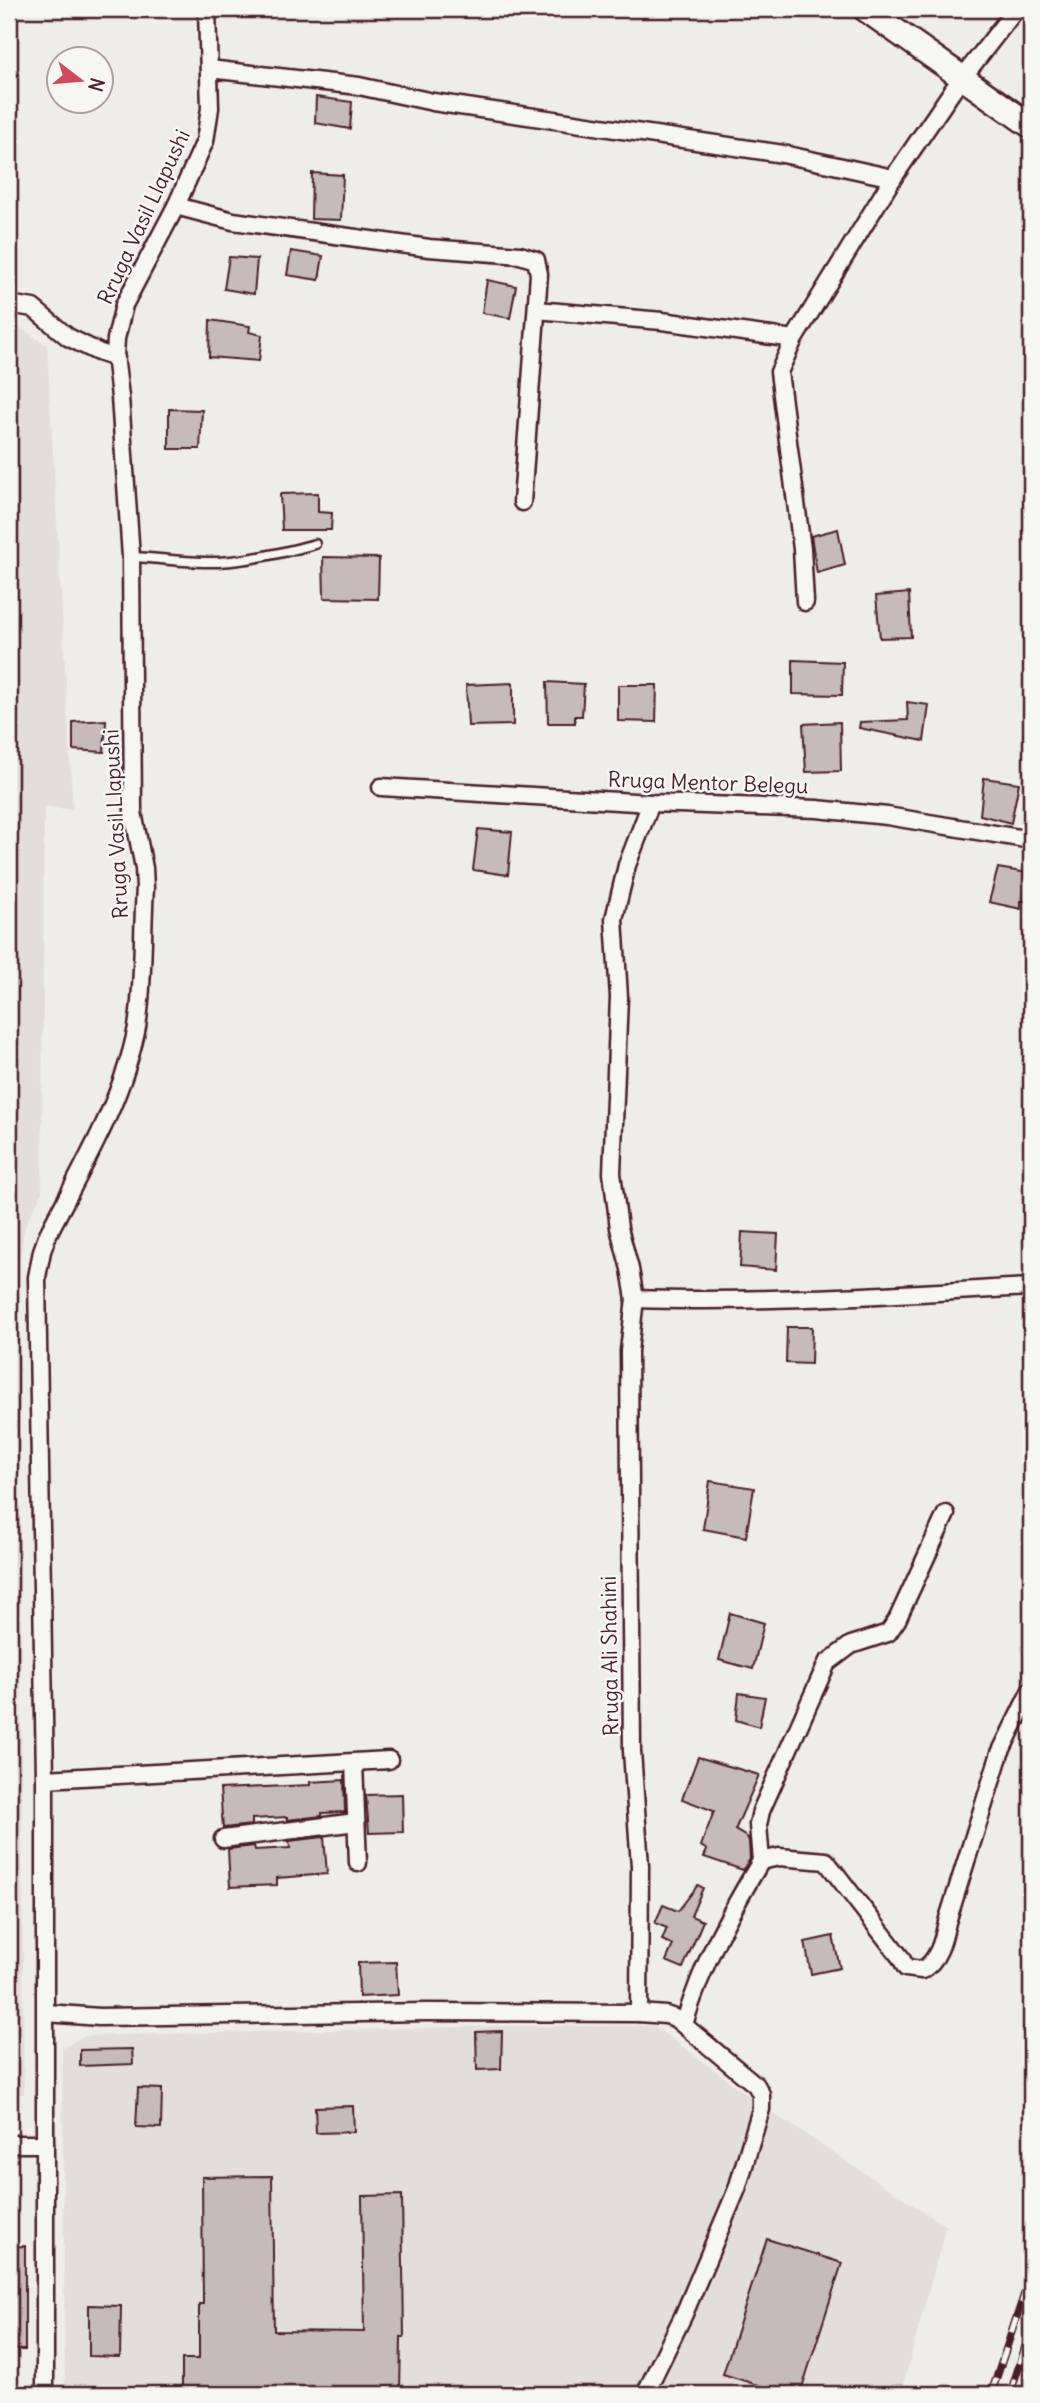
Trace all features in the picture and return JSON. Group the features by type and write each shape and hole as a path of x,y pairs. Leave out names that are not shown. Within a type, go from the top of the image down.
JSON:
{"street":[{"name":"Rruga Vasil Llapushi","path":"45,2394 47,2013 37,1277 48,1234 117,1091 137,1026 145,888 144,868 133,812 131,556 116,339 124,305 176,206 200,155 207,133 210,108 207,9"},
{"path":"864,9 1031,126"},
{"path":"805,602 802,549 779,372 794,340 893,178 963,76 1015,11 1031,14"},
{"path":"209,69 359,86 433,102 783,154 893,178"},
{"path":"176,206 233,220 285,228 536,260 537,310 522,502"},
{"path":"9,304 33,308 68,337 116,358"},
{"path":"537,310 662,321 794,340"},
{"name":"Rruga Mentor Belegu","path":"381,787 651,803 817,809 887,816 1031,840"},
{"name":"Rruga Ali Shahini","path":"639,2013 639,1866 632,1751 629,1364 635,1299 613,1183 619,997 614,919 627,865 651,803"},
{"path":"635,1299 760,1299 1031,1287"},
{"path":"684,2024 708,1955 761,1861 758,1825 761,1811 827,1663 851,1645 888,1633 897,1620 946,1514"},
{"path":"761,1861 779,1857 826,1861 906,1968 922,1970 929,1966 941,1946 1000,1753 1031,1690"},
{"path":"45,1779 389,1760"},
{"path":"354,1763 358,1863"},
{"path":"223,1839 356,1822"},
{"path":"47,2013 99,2017 428,2012 639,2013 666,2015 684,2024 756,2085 761,2094 761,2109 737,2189 684,2314 645,2394"},
{"path":"9,2144 45,2144"}],"lane":[{"path":"131,556 215,562 273,555 315,544"}],"shaded area":[{"path":"9,321 47,345 73,810 44,806 42,1193 25,1226 18,1266 24,2094 9,2094"},
{"path":"502,2026 654,2026 773,2113 946,2226 901,2394 65,2394 62,2048 84,2036"}],"building":[{"path":"316,97 352,102 350,129 315,123"},
{"path":"312,173 343,175 341,220 311,219"},
{"path":"291,251 323,256 319,280 287,275"},
{"path":"229,257 257,259 254,294 224,289"},
{"path":"487,280 516,286 510,318 482,313"},
{"path":"210,320 250,326 249,332 262,335 259,361 209,357"},
{"path":"169,409 202,410 200,449 169,449"},
{"path":"318,493 318,512 332,513 331,530 282,530 280,494"},
{"path":"838,529 845,565 817,573 811,536"},
{"path":"323,557 379,558 378,599 324,598"},
{"path":"909,593 911,637 880,638 876,596"},
{"path":"793,660 843,662 842,695 793,694"},
{"path":"547,682 584,684 582,716 575,716 575,723 548,723"},
{"path":"513,683 513,725 468,726 466,685"},
{"path":"618,685 657,685 656,722 618,721"},
{"path":"907,702 929,705 924,741 859,728 860,722 908,720"},
{"path":"106,720 104,752 73,750 73,722"},
{"path":"840,722 841,771 806,772 803,724"},
{"path":"984,778 1019,783 1011,823 980,815"},
{"path":"478,829 512,832 508,875 473,870"},
{"path":"998,868 1028,873 1031,889 1028,901 1021,901 1021,909 989,902"},
{"path":"742,1232 778,1234 776,1270 740,1267"},
{"path":"787,1327 812,1327 811,1364 786,1363"},
{"path":"710,1481 754,1488 746,1537 703,1529"},
{"path":"730,1613 764,1623 753,1669 719,1660"},
{"path":"739,1693 765,1697 759,1727 736,1720"},
{"path":"698,1757 759,1775 735,1830 748,1838 749,1842 750,1859 743,1870 704,1857 707,1850 701,1846 714,1811 682,1799"},
{"path":"344,1780 345,1812 322,1813 322,1816 287,1820 287,1817 252,1819 252,1825 223,1828 220,1789 310,1785 310,1782"},
{"path":"402,1794 403,1832 369,1833 366,1795"},
{"path":"324,1837 327,1874 277,1878 277,1885 230,1887 228,1849 254,1846 255,1850 290,1848 289,1841"},
{"path":"698,1885 703,1888 691,1916 703,1921 683,1968 666,1961 673,1945 662,1940 667,1928 655,1923 663,1905 678,1911"},
{"path":"833,1936 840,1968 811,1974 805,1942"},
{"path":"396,1962 398,1995 359,1997 358,1963"},
{"path":"502,2031 501,2069 477,2070 476,2032"},
{"path":"132,2049 133,2064 80,2066 80,2050"},
{"path":"138,2088 162,2089 161,2128 136,2127"},
{"path":"353,2106 354,2132 316,2133 315,2107"},
{"path":"272,2176 274,2331 364,2332 362,2196 402,2195 404,2337 401,2337 400,2394 182,2394 182,2359 199,2359 199,2304 203,2304 202,2177"},
{"path":"767,2239 842,2263 800,2394 786,2394 723,2374"},
{"path":"25,2246 25,2350 9,2350 9,2247"},
{"path":"89,2305 121,2306 120,2357 89,2356"}],"railway":[{"path":"991,2394 1031,2274"},
{"path":"1010,2394 1031,2329"}]}
